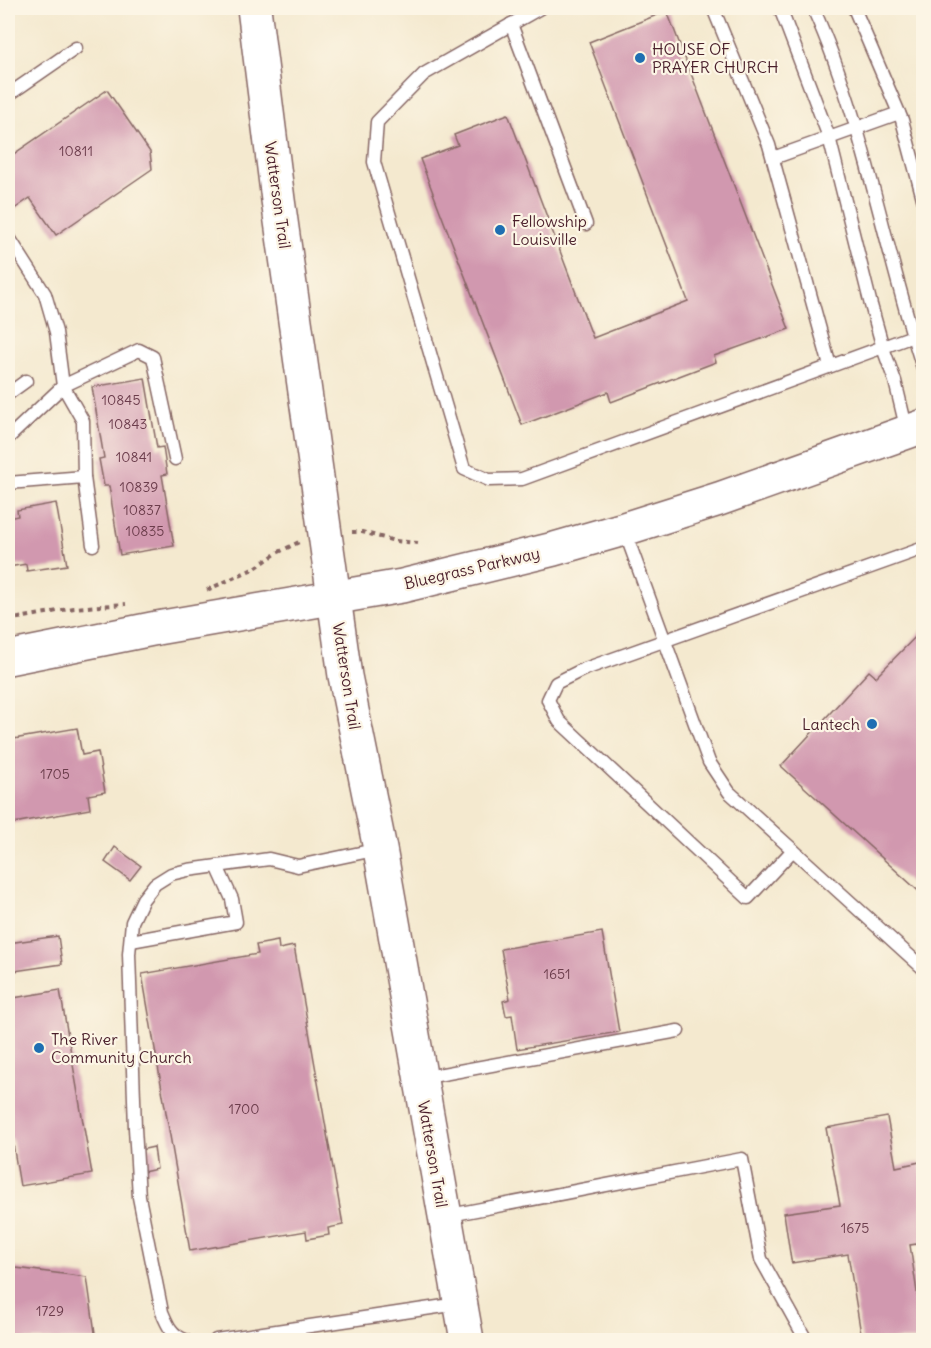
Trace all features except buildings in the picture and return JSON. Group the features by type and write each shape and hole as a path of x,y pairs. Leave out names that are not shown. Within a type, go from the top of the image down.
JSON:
{"main road":[{"name":"Watterson Trail","path":"254,8 278,200 345,676 380,849 467,1341"},
{"name":"Bluegrass Parkway","path":"8,658 157,628 402,586 554,549 718,499 915,430"}],"lane":[{"path":"540,8 424,74 377,122 374,162 464,469 489,480 522,479 918,334"},
{"path":"713,8 769,145 830,366"},
{"path":"780,8 829,137 883,348 915,430"},
{"path":"813,8 837,66 918,334 924,371"},
{"path":"854,8 899,113 924,202"},
{"path":"511,24 586,224"},
{"path":"8,95 76,48"},
{"path":"773,158 899,113"},
{"path":"8,236 45,294 56,332 63,386 83,421 84,477 93,545"},
{"path":"8,438 63,386 139,350 153,357 175,459"},
{"path":"8,394 26,381"},
{"path":"8,483 84,477"},
{"path":"624,529 709,762 729,792 924,969"},
{"path":"793,850 748,898 559,721 548,700 556,682 582,670 924,548"},
{"path":"185,1341 169,1328 162,1312 139,1197 129,954 132,922 143,899 155,884 171,874 269,859 298,866 380,849"},
{"path":"130,941 236,922 232,899 217,866"},
{"path":"420,1078 678,1031"},
{"path":"444,1216 742,1160 761,1259 806,1341"},
{"path":"216,1341 460,1304"}],"path":[{"path":"347,532 362,532 395,541 418,543"},
{"path":"198,593 228,582 298,542"},
{"path":"8,620 74,608 132,604"}],"place":[{"name":"HOUSE OF PRAYER CHURCH","path":"640,58"},
{"name":"Fellowship Louisville","path":"500,230"},
{"name":"Lantech","path":"872,724"},
{"name":"The River Community Church","path":"39,1048"}]}
